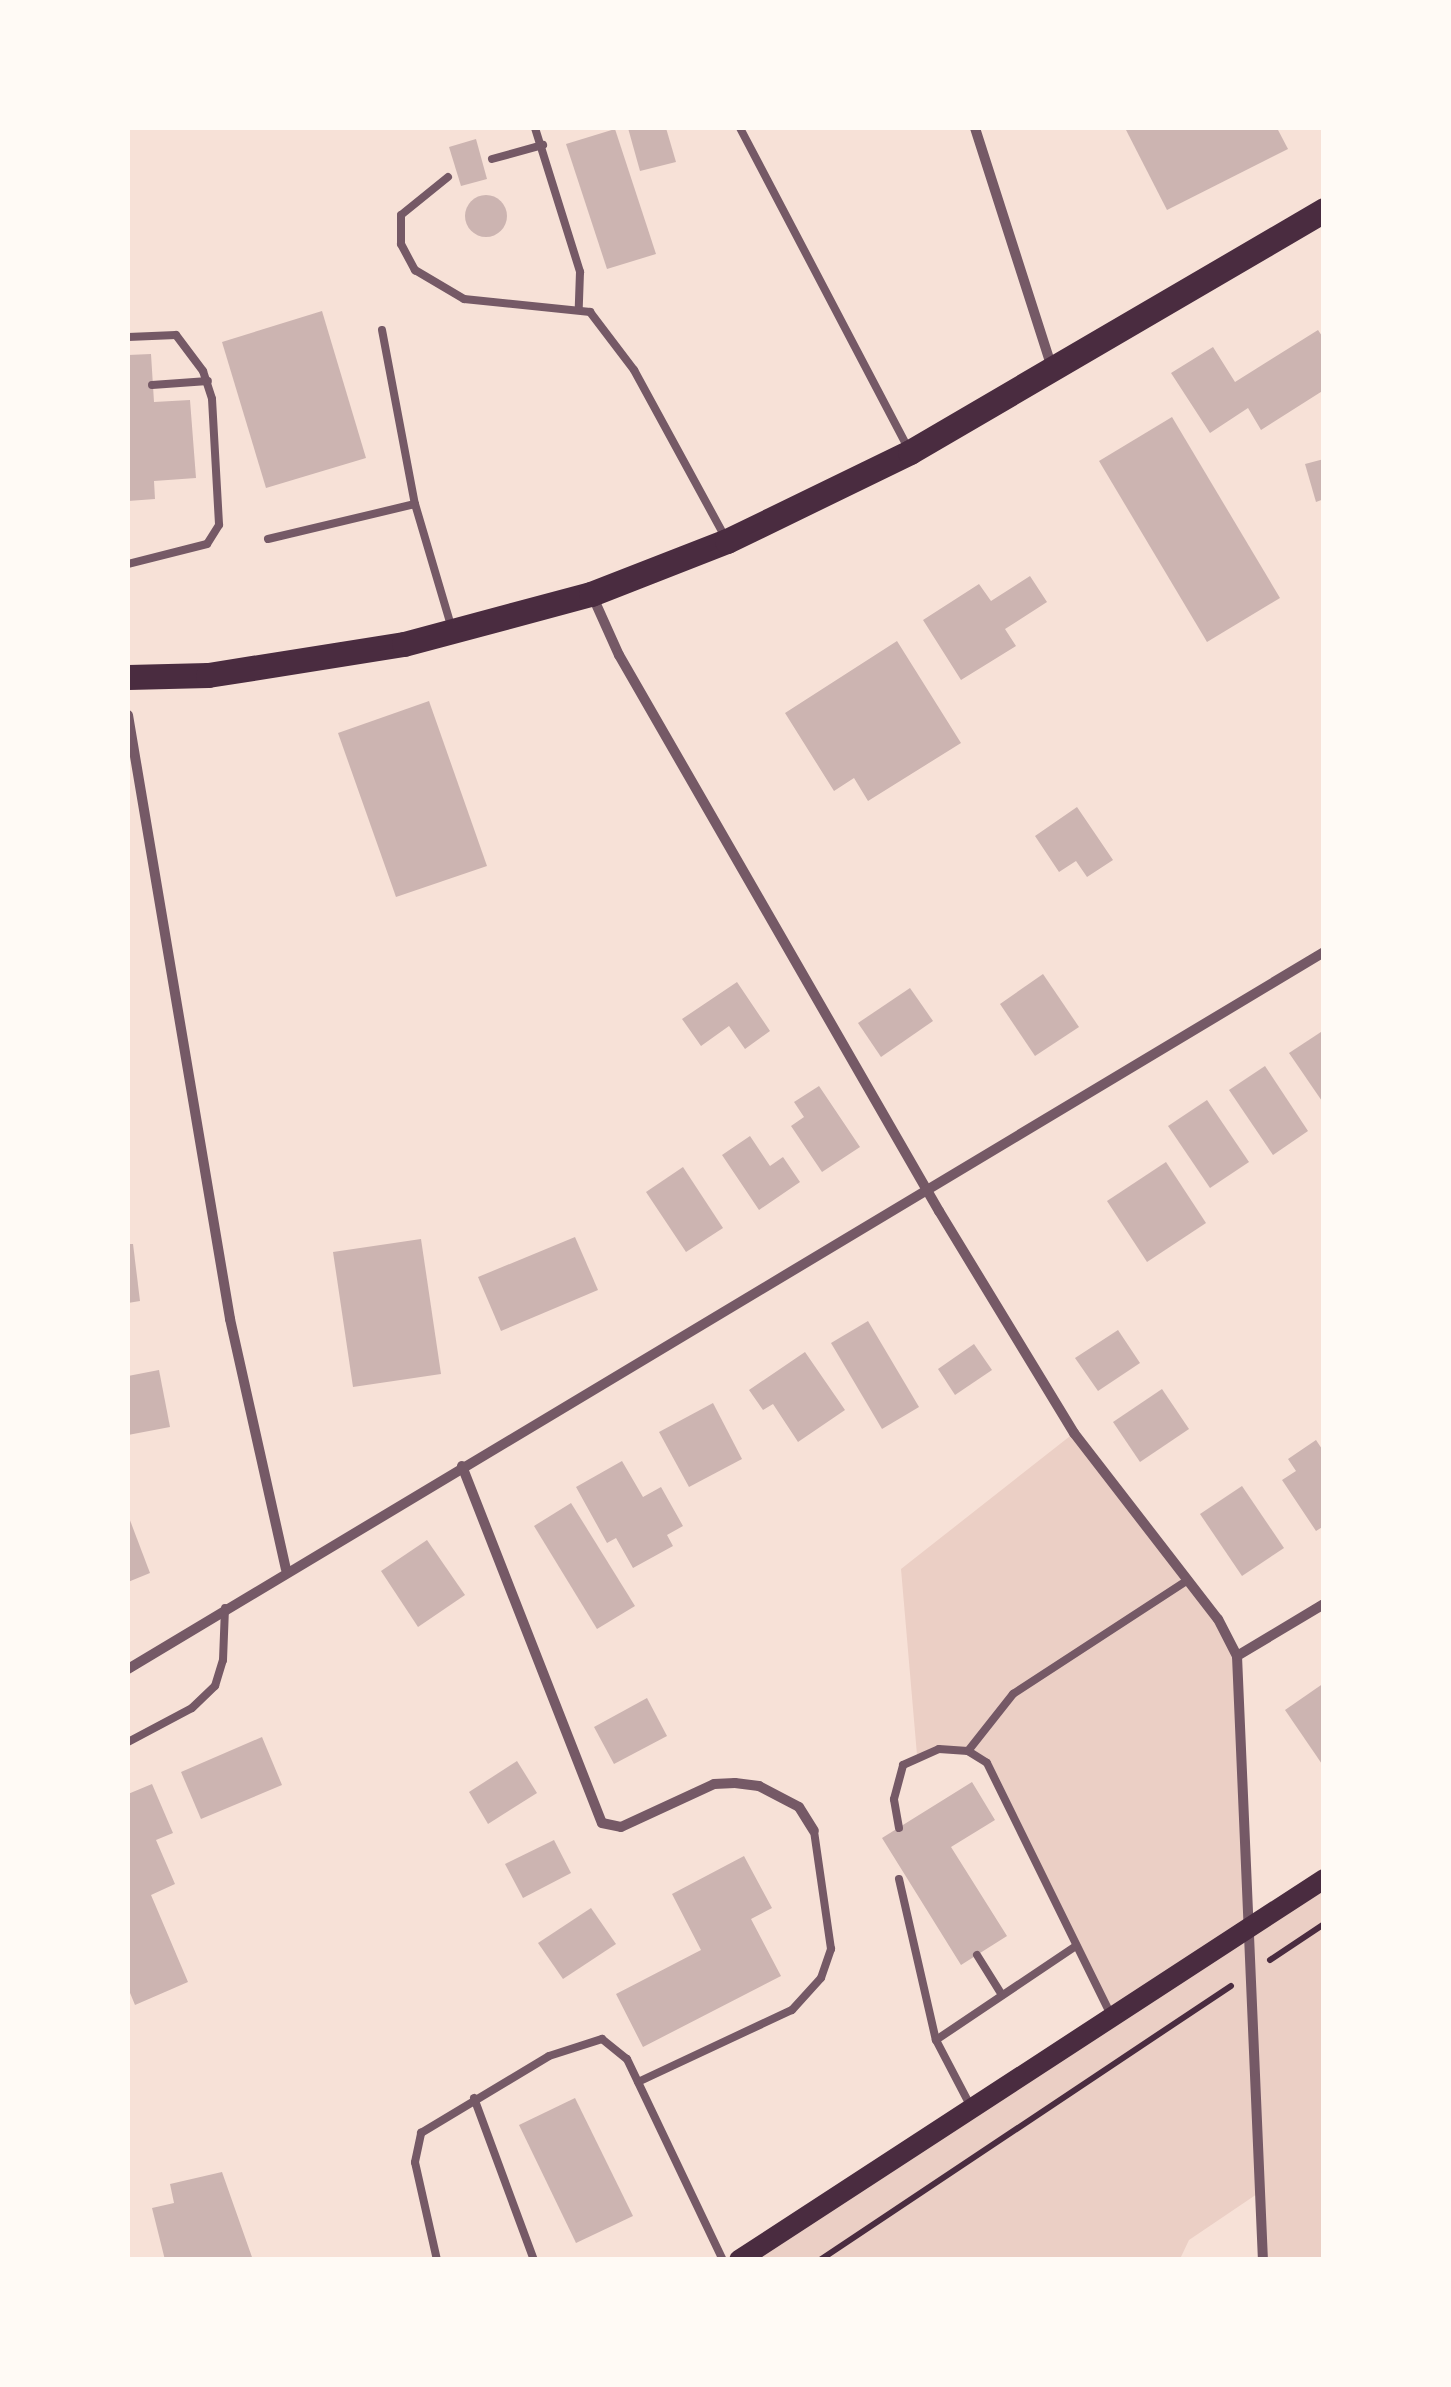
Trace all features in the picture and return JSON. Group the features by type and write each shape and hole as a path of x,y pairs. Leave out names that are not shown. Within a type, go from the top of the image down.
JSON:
{"main road":[{"path":"128,677 299,664 454,633 592,594 727,541 910,452 1324,210"},
{"path":"740,2260 1324,1879"}],"street":[{"path":"975,128 1053,368"},
{"path":"592,594 619,655 924,1186 1074,1433 1188,1580 1237,1656 1263,2260"},
{"path":"128,715 230,1319 286,1569"},
{"path":"128,1669 286,1569 924,1186 1324,952"},
{"path":"462,1466 602,1823 621,1827 714,1784 734,1783 759,1786 799,1807 814,1832"},
{"path":"1237,1656 1324,1604"}],"lane":[{"path":"535,128 580,272 580,307"},
{"path":"740,128 910,452"},
{"path":"492,158 543,145"},
{"path":"448,177 401,214 400,244 415,270 464,299 580,307 601,322 634,370 727,541"},
{"path":"382,330 415,504 454,633"},
{"path":"128,336 176,336 208,382 218,532 199,547 128,564"},
{"path":"152,385 208,382"},
{"path":"268,539 415,504"},
{"path":"968,1751 1013,1694 1188,1580"},
{"path":"128,1742 192,1708 215,1686 223,1660 225,1608"},
{"path":"899,1828 894,1799 903,1765 939,1749 968,1751 998,1776 1113,2019"},
{"path":"638,2082 775,2020 821,1978 831,1949 814,1832"},
{"path":"899,1879 936,2040 973,2111"},
{"path":"936,2040 1076,1946"},
{"path":"976,1955 1002,1995"},
{"path":"437,2260 414,2145 474,2098 549,2056 602,2039 621,2049 724,2260"},
{"path":"474,2098 534,2260"}],"path":[{"path":"820,2260 1324,1924"}],"shaded area":[{"path":"1074,1433 1218,1619 1237,1656 1250,1927 1323,1879 1323,2259 1263,2259 1260,2192 1189,2240 1180,2259 739,2260 1112,2019 998,1776 968,1751 917,1755 901,1569"}],"building":[{"path":"628,128 666,128 676,162 640,171"},
{"path":"1125,128 1277,128 1288,149 1167,210"},
{"path":"615,129 656,254 607,269 566,144"},
{"path":"476,139 487,179 461,186 449,147"},
{"path":"486,195 501,201 507,216 501,231 486,237 471,231 465,216 471,201"},
{"path":"322,311 366,458 266,488 222,342"},
{"path":"1318,330 1324,339 1324,390 1261,430 1248,408 1210,433 1171,373 1213,347 1235,382"},
{"path":"151,354 154,402 190,400 196,478 154,481 155,499 128,501 128,355"},
{"path":"1172,417 1280,598 1207,642 1099,461"},
{"path":"1324,459 1324,499 1316,502 1305,464"},
{"path":"1030,576 1047,602 1005,629 1016,646 961,680 923,620 979,584 991,601"},
{"path":"897,641 961,743 868,801 854,778 834,791 785,713"},
{"path":"429,701 487,866 396,897 338,733"},
{"path":"1077,807 1113,860 1087,877 1076,861 1059,872 1035,836"},
{"path":"1043,974 1079,1027 1035,1056 1000,1004"},
{"path":"737,982 770,1031 745,1049 729,1026 701,1046 682,1019"},
{"path":"910,988 933,1021 881,1057 858,1023"},
{"path":"1324,1030 1324,1104 1289,1053"},
{"path":"1265,1066 1308,1131 1273,1155 1229,1090"},
{"path":"819,1086 860,1147 822,1172 791,1126 804,1117 794,1102"},
{"path":"1207,1100 1249,1162 1210,1188 1168,1126"},
{"path":"750,1136 770,1166 783,1157 800,1182 759,1210 722,1155"},
{"path":"1166,1162 1206,1223 1147,1262 1107,1201"},
{"path":"683,1167 723,1228 686,1252 646,1192"},
{"path":"575,1237 598,1290 501,1331 478,1277"},
{"path":"421,1239 441,1374 353,1387 333,1252"},
{"path":"128,1244 133,1244 140,1301 128,1303"},
{"path":"868,1321 919,1407 882,1429 831,1343"},
{"path":"1118,1330 1140,1363 1098,1391 1075,1358"},
{"path":"974,1344 992,1370 955,1395 938,1369"},
{"path":"805,1352 845,1410 798,1442 773,1404 763,1410 749,1390"},
{"path":"159,1370 170,1427 128,1435 128,1376"},
{"path":"1162,1389 1189,1429 1140,1462 1113,1422"},
{"path":"713,1403 742,1459 689,1487 659,1432"},
{"path":"1316,1440 1324,1452 1324,1526 1316,1531 1282,1480 1296,1471 1288,1459"},
{"path":"622,1461 643,1497 661,1487 683,1526 667,1535 673,1546 633,1568 616,1538 607,1543 576,1487"},
{"path":"1242,1486 1284,1548 1242,1576 1200,1514"},
{"path":"571,1503 635,1606 597,1629 534,1526"},
{"path":"128,1515 150,1573 128,1582"},
{"path":"427,1540 465,1595 418,1627 381,1571"},
{"path":"1324,1683 1324,1767 1285,1710"},
{"path":"647,1698 667,1736 614,1764 594,1727"},
{"path":"262,1737 282,1785 201,1819 181,1772"},
{"path":"517,1761 537,1793 488,1824 469,1792"},
{"path":"972,1782 995,1820 951,1847 1007,1936 961,1965 882,1838"},
{"path":"152,1784 173,1833 156,1840 175,1884 151,1895 188,1982 135,2005 128,1988 128,1794"},
{"path":"554,1840 571,1873 523,1898 505,1864"},
{"path":"744,1856 772,1908 751,1919 781,1976 643,2047 616,1994 701,1950 672,1894"},
{"path":"591,1908 616,1944 563,1979 538,1943"},
{"path":"575,2098 633,2216 576,2243 519,2125"},
{"path":"222,2172 253,2260 165,2260 152,2208 174,2203 170,2184"}]}
